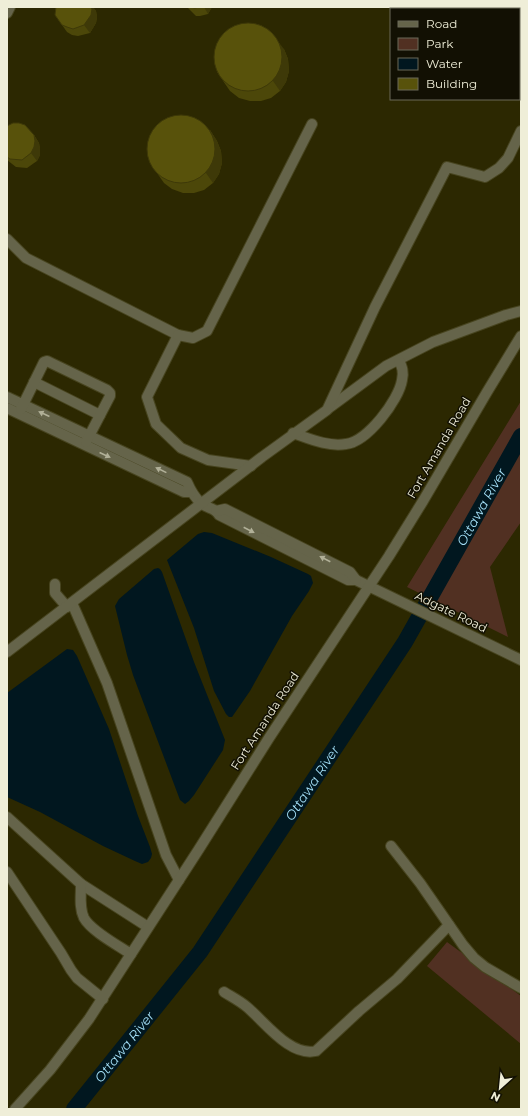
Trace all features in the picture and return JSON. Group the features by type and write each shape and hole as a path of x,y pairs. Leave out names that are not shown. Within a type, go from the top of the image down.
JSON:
{"street":[{"path":"7,13 10,7"},
{"path":"7,238 26,258 178,335 193,338 207,331 312,124"},
{"path":"327,410 375,307 447,167 485,177 499,168 508,158 521,131"},
{"path":"8,649 69,605 293,434 386,366 433,342 506,314 521,311"},
{"path":"178,335 147,397 156,424 181,448 208,460 251,466"},
{"name":"Fort Amanda Road","path":"15,1109 50,1070 89,1019 179,880 268,738 369,587 423,501 521,336"},
{"path":"293,434 320,442 338,445 348,444 362,438 374,428 391,405 402,382 403,369 398,360"},
{"path":"20,414 23,404 44,362 48,361 107,390 110,393 110,396 84,445"},
{"path":"34,382 100,415"},
{"path":"7,397 90,435 186,482 191,492 201,504"},
{"path":"7,408 184,492 191,492"},
{"name":"Adgate Road","path":"201,504 216,510 219,515 348,580 356,580 521,660"},
{"path":"55,584 55,592 69,605 107,683 166,855 179,880"},
{"path":"7,818 81,884 148,927"},
{"path":"391,846 420,883 463,945 474,958 485,967 521,988"},
{"path":"7,872 77,978 102,998"},
{"path":"81,884 82,909 85,919 96,931 131,954"},
{"path":"224,992 243,1004 273,1032 298,1050 309,1053 316,1051 358,1012 397,979 449,925"}],"green space":[{"path":"521,401 521,522 490,567 508,637 407,587"},
{"path":"447,942 521,996 521,1044 427,966"}],"water":[{"path":"204,532 212,533 308,574 311,576 313,583 292,616 250,691 232,717 229,717 226,714 214,691 194,628 167,560 198,534"},
{"path":"158,568 162,572 194,662 225,740 223,750 194,795 185,804 180,800 133,675 115,606 119,599 154,569"},
{"path":"67,649 73,650 77,656 109,729 150,847 152,854 148,862 142,864 135,861 103,846 40,812 7,797 7,693"}],"building":[{"path":"56,7 91,7 92,9 91,15 84,25 73,29 62,25 55,15"},
{"path":"248,23 261,26 272,33 279,44 282,57 279,70 272,81 261,88 248,91 235,88 224,81 217,70 214,57 217,44 224,33 235,26"},
{"path":"181,115 194,118 205,125 212,136 215,149 212,162 205,173 194,180 181,183 168,180 157,173 150,162 147,149 150,136 157,125 168,118"},
{"path":"13,123 25,125 34,135 34,147 31,153 22,160 10,159 7,157 7,126"}],"waterway":[{"name":"Ottawa River","path":"74,1109 200,952 405,642 521,436"}]}
